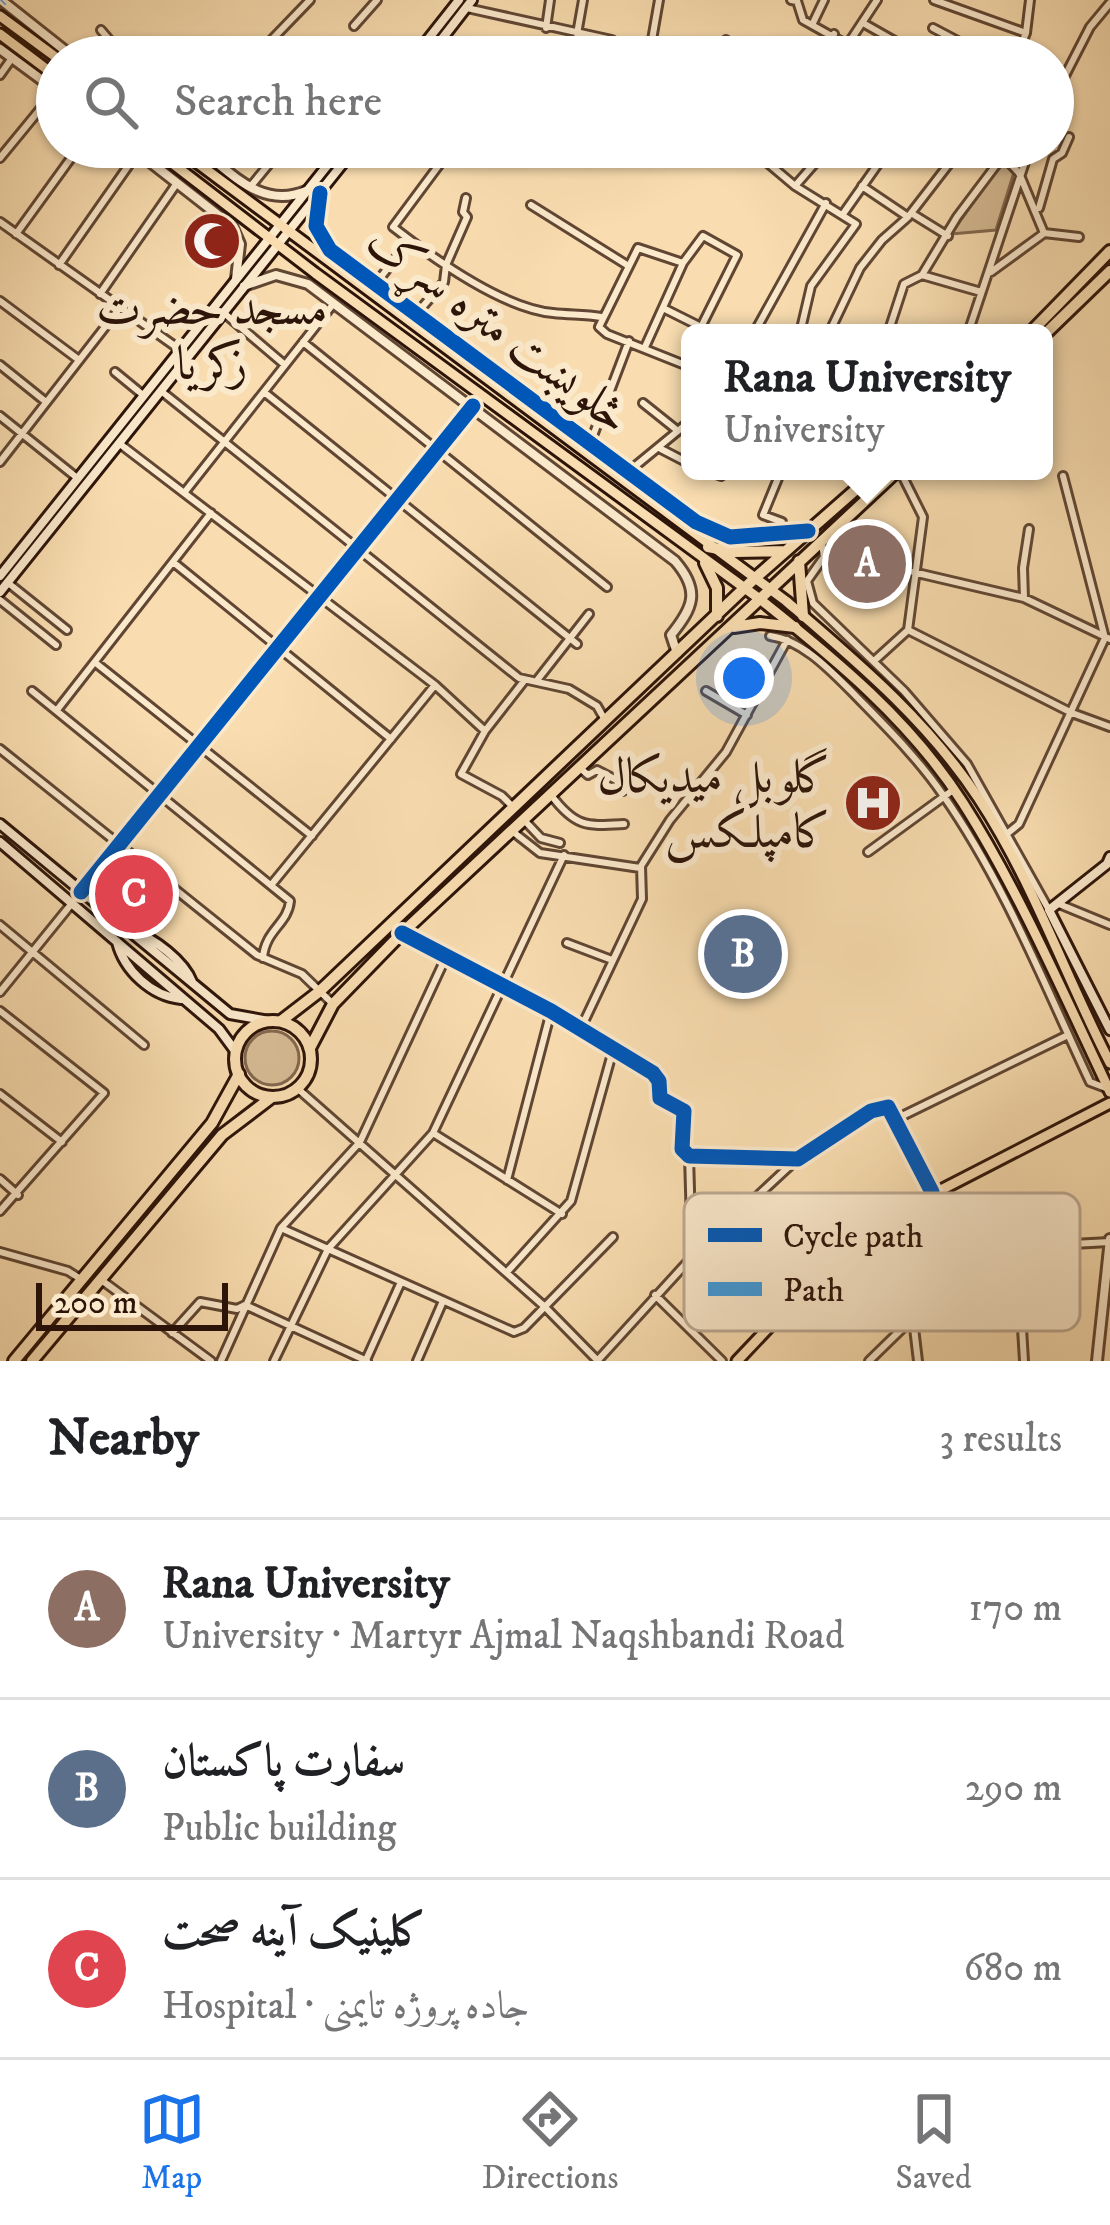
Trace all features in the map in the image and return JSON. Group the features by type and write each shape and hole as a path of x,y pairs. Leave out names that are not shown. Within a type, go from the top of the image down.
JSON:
{"highway":[{"path":"1039,324 1110,251"},
{"path":"1053,326 1110,271"},
{"path":"272,1097 258,1094 239,1074 236,1052 242,1037 320,992 754,579 867,480"},
{"path":"310,1048 334,1004 402,934 889,480"},
{"path":"708,547 734,552 784,551"},
{"path":"731,627 799,621 799,561"},
{"path":"706,562 718,592 717,616"},
{"path":"32,1361 222,1135 272,1097 297,1088 311,1063 310,1048 304,1036 275,1021"},
{"path":"14,1361 212,1123 239,1074"}],"main road":[{"path":"1,0 47,36"},
{"path":"433,36 462,4"},
{"path":"441,36 462,4"},
{"path":"0,16 36,43"},
{"path":"0,34 36,61"},
{"path":"0,49 36,76"},
{"path":"4,579 223,313 239,282 240,244 222,216 159,168"},
{"path":"179,168 706,562 823,634 880,682 979,800 1025,884 1110,1063"},
{"path":"204,168 327,255 770,590 893,715 989,850 1109,1091"},
{"path":"225,168 267,197 284,198 307,190"},
{"path":"283,228 325,168"},
{"path":"0,596 4,579 76,477 179,349 340,168"},
{"path":"236,192 250,188"},
{"name":"څلویښت متره سړک","path":"320,193 316,226 327,255 377,282 696,522 716,532 750,538 808,531"},
{"path":"222,216 228,204"},
{"path":"308,284 315,273"},
{"name":"څلویښت متره سړک","path":"239,282 276,275 308,284 682,569 692,600 690,612 670,635 677,653"},
{"path":"0,824 230,1013 275,1021"},
{"path":"0,842 219,1029 236,1052"},
{"path":"1110,857 1049,910 1110,1030"},
{"path":"932,1192 1110,1103"},
{"path":"1097,1361 1110,1240"},
{"path":"737,1361 765,1331"}],"street":[{"path":"278,36 310,0"},
{"path":"354,26 377,0"},
{"path":"546,28 550,0"},
{"path":"578,34 584,0"},
{"path":"653,36 659,0"},
{"path":"791,0 797,1 803,20 837,36"},
{"path":"813,23 824,0"},
{"path":"853,36 877,0"},
{"path":"934,0 1026,33"},
{"path":"1025,36 1030,0"},
{"path":"1074,58 1090,27 1110,3"},
{"path":"462,4 589,36"},
{"path":"862,23 886,36"},
{"path":"933,28 948,36"},
{"path":"101,30 106,36"},
{"path":"0,75 12,58"},
{"path":"0,158 36,115"},
{"path":"16,234 64,168"},
{"path":"59,265 123,168"},
{"path":"250,188 266,168"},
{"path":"437,168 393,227 446,265 513,302 552,313 602,317"},
{"path":"773,168 856,224 811,286 802,324"},
{"path":"795,186 811,168"},
{"path":"843,214 875,168"},
{"path":"833,324 860,268 946,168"},
{"path":"922,275 990,168"},
{"path":"1015,168 1044,233"},
{"path":"971,324 1021,168"},
{"path":"1038,212 1050,168"},
{"path":"100,294 177,182"},
{"path":"862,186 948,236"},
{"path":"418,312 444,282 446,265 467,217 463,212 466,198"},
{"path":"759,324 826,203"},
{"path":"531,205 627,265"},
{"path":"0,222 179,349"},
{"path":"988,274 1044,233 1079,237"},
{"path":"645,347 683,263 703,236 736,255 702,324"},
{"path":"377,282 410,240"},
{"path":"681,363 601,330 602,317 627,265 642,248 683,263"},
{"path":"891,324 904,284 911,278 922,275 981,292"},
{"path":"0,301 79,360"},
{"path":"184,493 334,303"},
{"path":"663,308 695,324"},
{"path":"0,461 119,309"},
{"path":"223,313 285,365"},
{"path":"591,441 629,341"},
{"path":"303,342 607,587"},
{"path":"0,365 46,401"},
{"path":"115,372 143,395"},
{"path":"161,391 524,681 559,684 592,702 605,720"},
{"path":"264,392 577,644"},
{"path":"643,403 678,431"},
{"path":"81,892 472,406"},
{"path":"0,416 76,477"},
{"path":"628,472 681,428"},
{"path":"119,443 435,685 485,731"},
{"path":"660,448 681,459"},
{"path":"1009,833 1019,824 1107,639 1063,476"},
{"path":"778,480 764,515 782,522 782,535"},
{"path":"874,661 908,630 923,517 904,480"},
{"path":"57,710 211,513"},
{"path":"1024,598 1029,529"},
{"path":"820,540 824,557 812,570 807,588 813,603 947,737 1009,833 1049,910"},
{"path":"173,562 391,739"},
{"path":"913,572 1024,598 1107,639"},
{"path":"4,579 67,631"},
{"path":"0,596 56,645"},
{"path":"538,680 589,614"},
{"path":"823,634 833,625"},
{"path":"908,630 1072,713 1110,727"},
{"path":"770,636 787,640 838,678 949,793 1090,1082 1109,1091"},
{"path":"580,1029 642,899 640,868 670,820 726,752 787,640"},
{"path":"97,664 312,836"},
{"path":"513,807 460,774 485,731 524,681"},
{"path":"272,884 435,685"},
{"path":"32,691 272,884 290,907 270,932 263,958"},
{"path":"706,691 747,715"},
{"path":"0,749 263,958 291,967 334,1004"},
{"path":"580,768 588,775 597,770 624,784 622,791"},
{"path":"868,852 949,793"},
{"path":"551,795 571,819 599,828 625,824"},
{"path":"524,820 542,838 560,843"},
{"path":"512,831 536,851 640,868"},
{"path":"274,1361 328,1249 433,1132 564,855"},
{"path":"0,992 73,902"},
{"path":"1059,904 1110,926"},
{"path":"0,925 144,1045"},
{"path":"402,934 551,1011 656,1076 659,1098 684,1111 682,1149 689,1156 690,1193"},
{"path":"567,943 612,961"},
{"path":"221,1361 281,1228 360,1142 446,957"},
{"path":"0,1011 104,1093 0,1211"},
{"path":"507,1180 551,1011"},
{"path":"896,1119 1068,1035"},
{"path":"507,1272 572,1201 613,1050"},
{"path":"297,1088 507,1272 597,1361 684,1265"},
{"path":"0,1094 62,1142"},
{"path":"761,1193 798,1159 871,1111 888,1108 932,1192"},
{"path":"433,1132 563,1214"},
{"path":"689,1156 798,1159"},
{"path":"0,1179 18,1195"},
{"path":"281,1228 514,1332 524,1328 613,1238"},
{"path":"1080,1242 1110,1240"},
{"path":"0,1252 68,1271 82,1280"},
{"path":"100,1280 211,1361"},
{"path":"172,1333 200,1302 237,1309 245,1305 366,1361 401,1282"},
{"path":"655,1294 684,1323"},
{"path":"417,1361 443,1301"},
{"path":"692,1331 722,1361"},
{"path":"869,1361 900,1331"},
{"path":"915,1331 918,1361"},
{"path":"1023,1331 1024,1361"}],"shaded area":[{"path":"998,168 1015,169 996,230 951,234"},
{"path":"272,1031 291,1039 299,1058 291,1077 272,1085 253,1077 245,1058 253,1039"}],"cycle path":[{"path":"320,193 316,226 330,250 696,522 730,537 808,531"},
{"path":"81,892 473,406"},
{"path":"402,933 551,1011 653,1073 659,1081 660,1098 684,1111 682,1149 689,1156 798,1159 871,1111 888,1107 932,1192"}],"place":[{"name":"مسجد حضرت زکریا","path":"212,241"},
{"name":"Rana University","path":"867,564"},
{"name":"گلوبل میدیکال کامپلکس","path":"873,803"},
{"name":"کلینیک آینه صحت","path":"134,894"},
{"name":"سفارت پاکستان","path":"743,954"}]}
